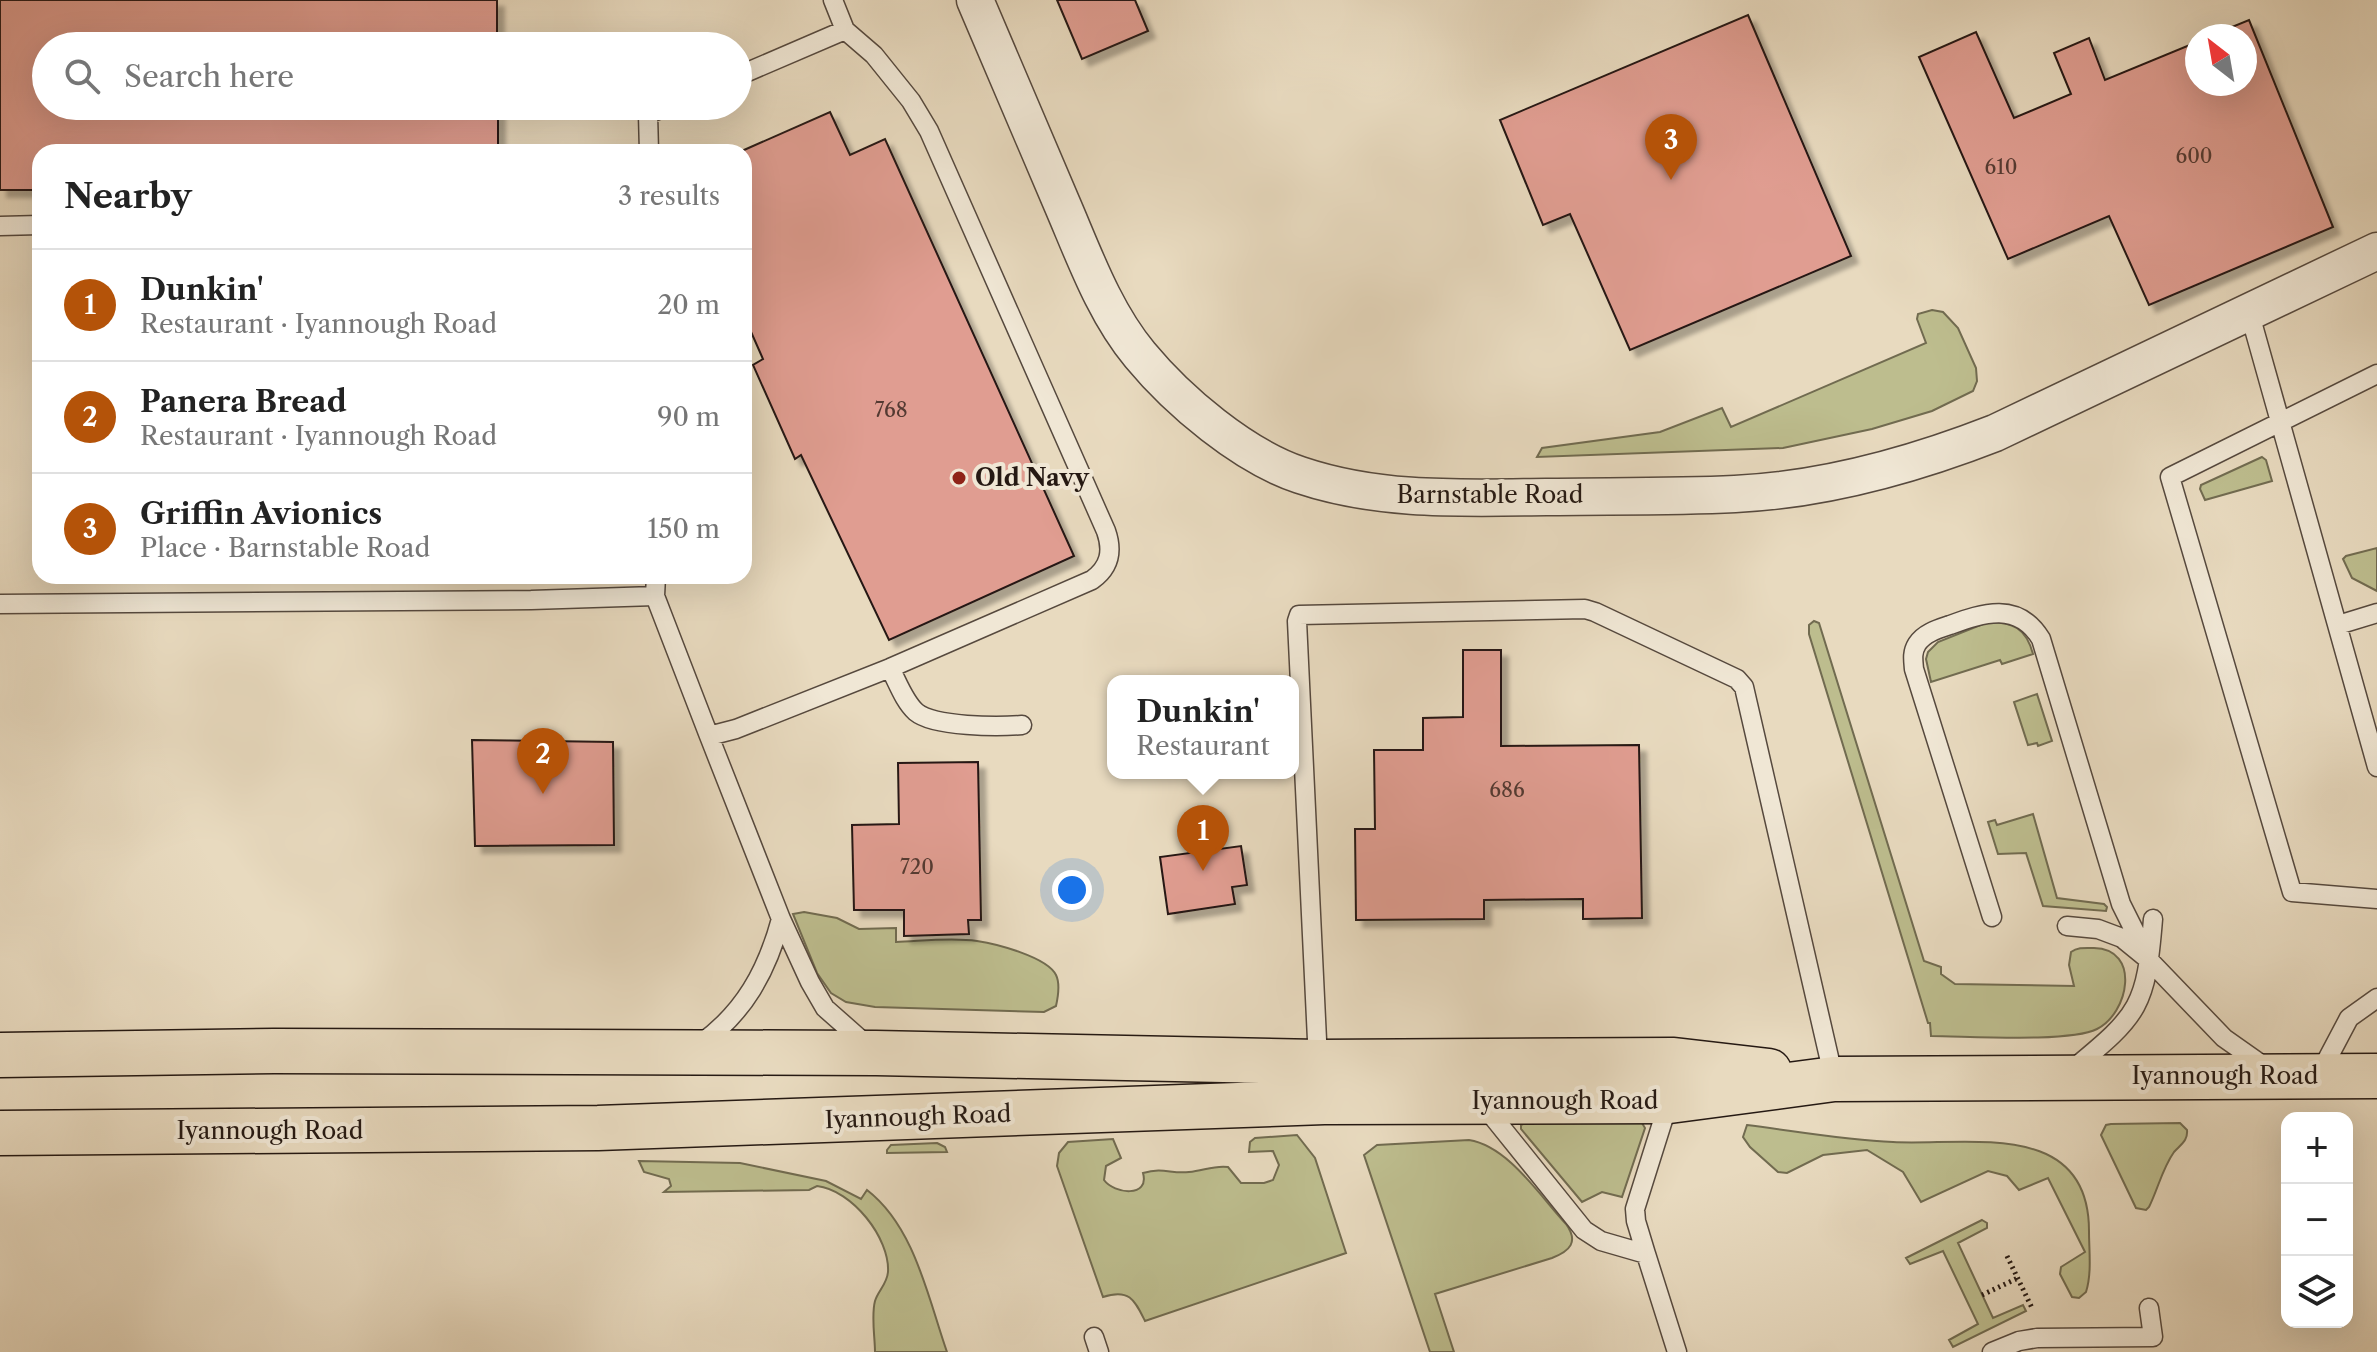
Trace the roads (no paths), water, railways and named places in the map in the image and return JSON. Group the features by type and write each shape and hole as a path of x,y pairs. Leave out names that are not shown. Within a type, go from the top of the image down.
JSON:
{"main road":[{"name":"Iyannough Road","path":"0,1055 274,1051 689,1052 1318,1062 1674,1060 1834,1079"},
{"name":"Iyannough Road","path":"0,1133 598,1128 1324,1102 1669,1101 1834,1079 2377,1076"}],"street":[{"name":"Barnstable Road","path":"975,0 1068,218 1118,324 1138,352 1181,398 1267,460 1297,474 1336,486 1378,494 1434,498 1738,494 1809,485 1877,471 1950,451 2026,419 2377,251"}],"lane":[{"path":"709,736 736,729 890,668 1092,580 1106,567 1110,544 929,131 911,101 874,55 845,30 833,0"},
{"path":"752,70 845,30"},
{"path":"648,120 649,144"},
{"path":"0,226 32,225"},
{"path":"2249,311 2377,767"},
{"path":"2377,374 2170,477 2292,892 2377,899"},
{"path":"656,584 655,596 805,973 825,1008 876,1053"},
{"path":"0,604 655,596"},
{"path":"1318,1062 1299,615 1585,609 1737,679 1744,687 1834,1079"},
{"path":"1992,917 1912,657 1921,638 1933,631 1980,614 1998,611 2030,625 2041,639 2121,904 2149,960"},
{"path":"2338,625 2377,613"},
{"path":"890,668 908,702 925,717 986,725 1022,725"},
{"path":"689,1052 727,1024 750,995 772,951 781,919"},
{"path":"2065,1076 2117,1033 2136,1009 2143,994 2153,919"},
{"path":"2067,926 2111,932 2149,960 2224,1038 2277,1075"},
{"path":"2319,1075 2349,1018 2377,998"},
{"path":"1481,1101 1584,1230 1601,1241 1646,1254"},
{"path":"1669,1101 1635,1209 1636,1221 1677,1352"},
{"path":"1992,1352 2019,1341 2037,1338 2154,1344 2149,1308"}],"place":[{"name":"Griffin Avionics","path":"1671,180"},
{"name":"Old Navy","path":"959,478"},
{"name":"Panera Bread","path":"543,794"},
{"name":"Dunkin'","path":"1203,871"}]}
